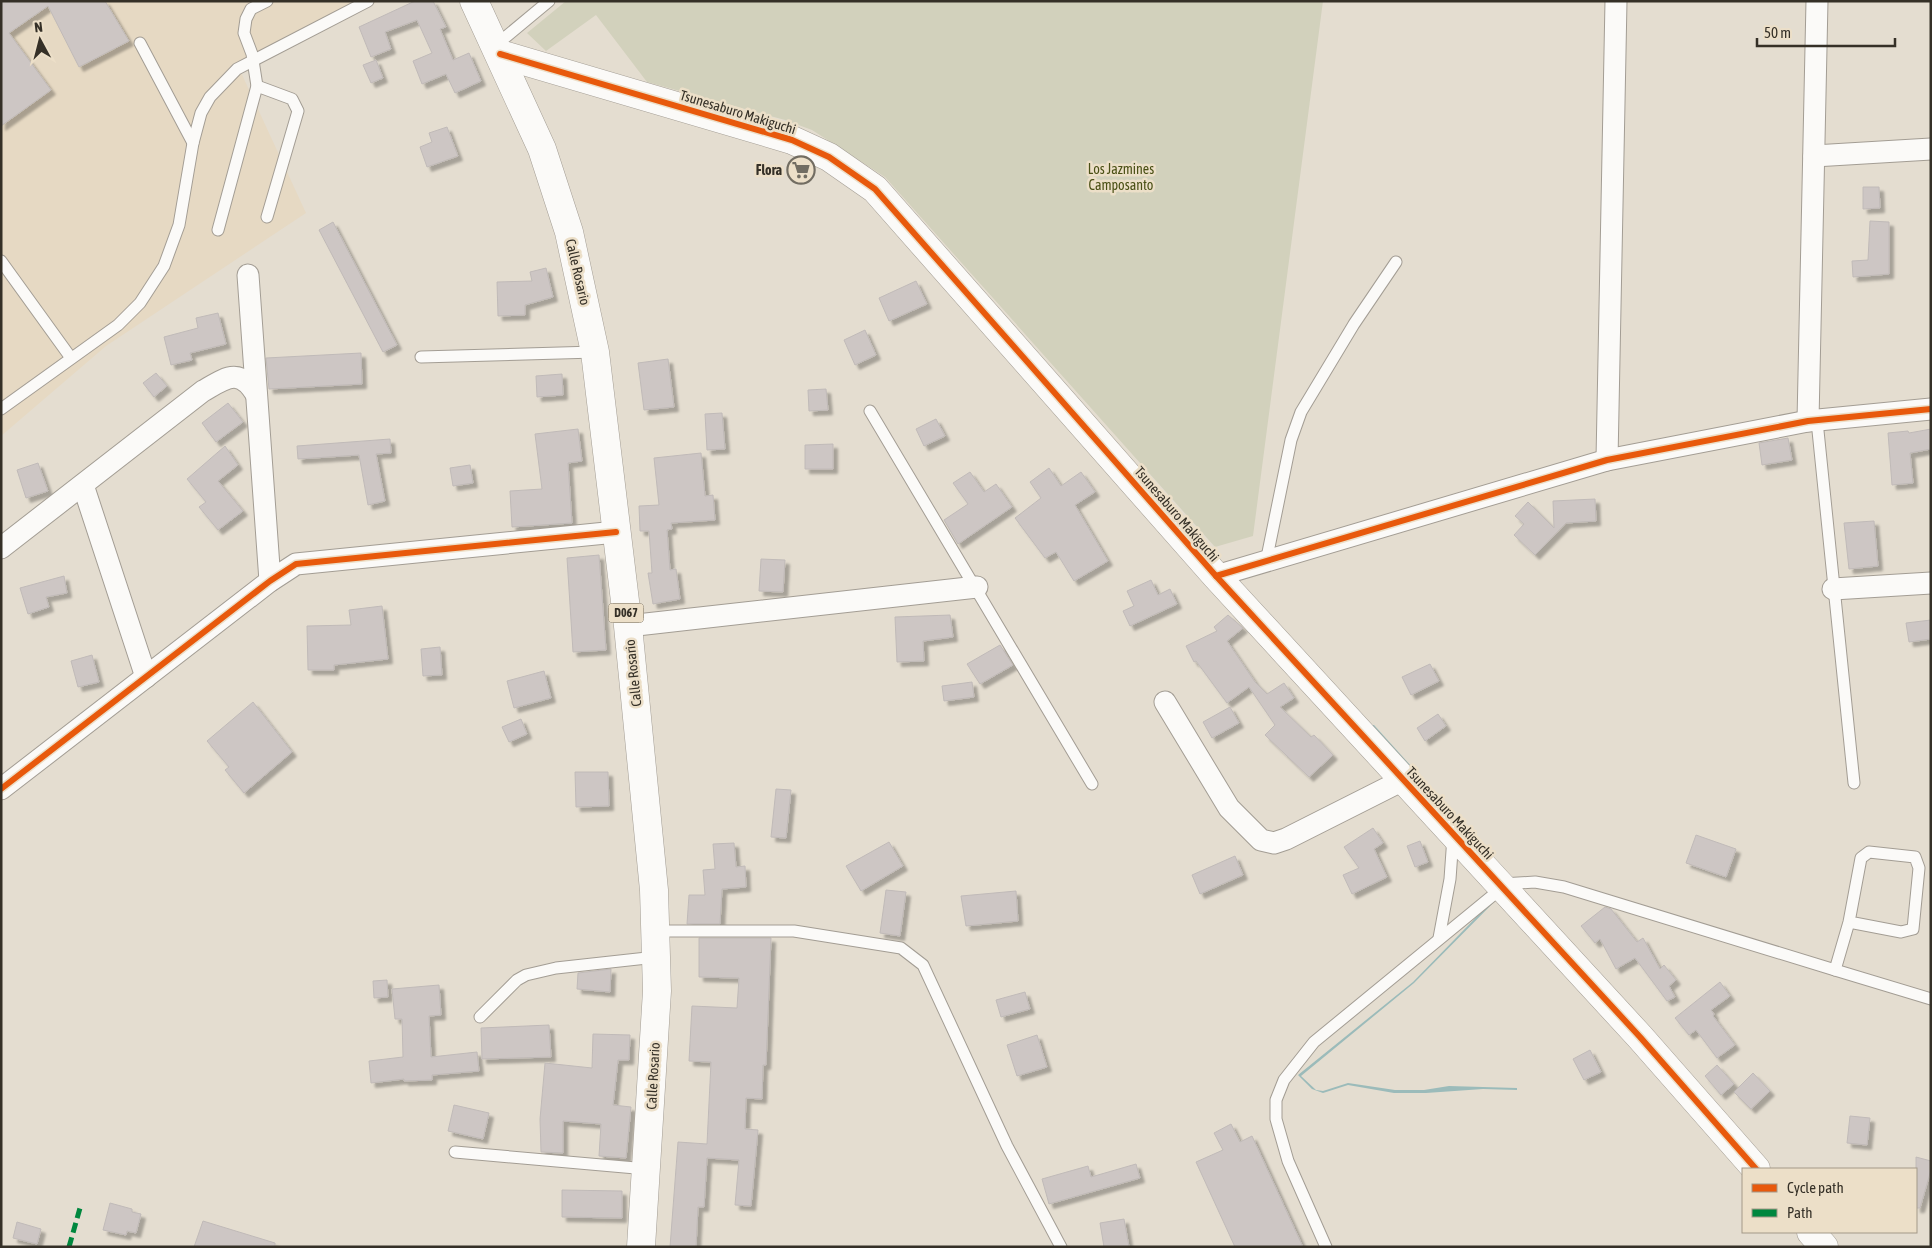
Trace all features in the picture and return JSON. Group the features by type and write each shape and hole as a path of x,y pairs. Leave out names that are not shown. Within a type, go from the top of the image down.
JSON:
{"street":[{"name":"Calle Rosario","path":"474,1 542,149 560,202 578,268 594,352 628,626 648,818 656,944 657,1009 641,1247"},
{"path":"1608,460 1616,1"},
{"path":"1813,421 1814,156 1817,1"},
{"name":"Tsunesaburo Makiguchi","path":"498,50 792,140 829,157 875,189 1216,576 1501,886 1755,1168"},
{"path":"1814,156 1931,149"},
{"path":"248,275 270,581"},
{"path":"1,548 203,391 230,377 242,377 249,382 256,394"},
{"path":"1216,576 1608,460 1813,421 1931,409"},
{"path":"83,485 146,676"},
{"path":"1,788 270,581 296,564 616,532"},
{"path":"1833,589 1931,583"},
{"path":"628,626 977,587"},
{"path":"1165,702 1229,808 1261,840 1274,843 1286,839 1403,780"},
{"path":"1812,1233 1824,1247"}],"lane":[{"path":"218,230 257,86 254,61 244,33 246,20 251,9 267,1"},
{"path":"1,409 118,325 140,303 164,266 179,225 201,113 210,97 237,69 368,1"},
{"path":"498,50 549,1"},
{"path":"140,43 194,143"},
{"path":"257,86 292,99 298,111 267,217"},
{"path":"1,261 71,358"},
{"path":"1266,562 1291,440 1301,412 1354,324 1396,262"},
{"path":"421,358 594,352"},
{"path":"870,412 977,587 1092,784"},
{"path":"1813,421 1854,783"},
{"path":"1438,938 1450,879 1453,835"},
{"path":"1835,970 1849,922 1861,858 1869,852 1915,857 1920,868 1913,928 1901,932 1849,922"},
{"path":"1326,1247 1288,1161 1276,1119 1276,1100 1284,1080 1314,1042 1501,886 1535,882 1564,887 1931,999"},
{"path":"480,1017 517,980 526,974 656,944 794,931 901,948 913,955 922,965 1007,1146 1060,1247"},
{"path":"454,1152 647,1170"}],"shaded area":[{"path":"1,1 379,1 238,66 306,213 106,346 1,436"}],"green space":[{"name":"Los Jazmines Camposanto","path":"566,1 1323,1 1253,536 1215,547 885,177 812,130 785,120 647,82 596,15 546,51 527,33"}],"water":[{"path":"1372,725 1374,725 1572,944"},
{"path":"1495,898 1497,899 1414,983 1301,1076 1316,1090 1323,1091 1348,1083 1395,1090 1424,1090 1449,1086 1517,1088 1517,1090 1483,1089 1394,1093 1348,1085 1323,1093 1312,1089 1298,1075 1413,982"}],"building":[{"path":"1,1 105,1 129,41 79,67 48,6 9,33 51,90 1,126"},
{"path":"415,1 433,1 446,27 440,29 453,60 469,53 481,81 455,93 446,74 422,84 413,61 432,53 417,20 385,32 391,49 371,57 359,27"},
{"path":"376,60 383,78 371,83 363,65"},
{"path":"447,127 458,156 427,167 420,147 432,142 429,133"},
{"path":"1863,187 1879,187 1880,208 1863,209"},
{"path":"1870,221 1889,222 1889,274 1853,277 1852,261 1868,260"},
{"path":"333,222 397,345 383,352 319,230"},
{"path":"546,268 553,297 525,305 525,315 498,316 497,282 532,281 530,272"},
{"path":"916,281 927,304 889,321 879,298"},
{"path":"218,313 226,344 190,353 192,360 171,365 164,337 198,328 196,318"},
{"path":"865,330 876,355 855,365 844,340"},
{"path":"361,353 362,384 269,389 266,358"},
{"path":"668,359 674,407 644,410 638,363"},
{"path":"156,373 167,386 154,397 143,383"},
{"path":"562,374 563,395 537,397 536,376"},
{"path":"826,389 828,410 809,411 808,390"},
{"path":"228,403 243,422 216,442 202,423"},
{"path":"722,413 725,449 707,450 705,414"},
{"path":"936,419 945,436 924,446 916,429"},
{"path":"578,429 582,461 568,463 572,523 512,527 510,491 542,489 535,434"},
{"path":"1931,429 1931,449 1910,453 1913,483 1892,485 1888,433 1908,431 1909,433"},
{"path":"1788,438 1792,460 1762,465 1759,443"},
{"path":"390,439 391,453 376,454 385,501 368,505 359,455 298,459 297,446"},
{"path":"833,444 833,469 805,469 805,445"},
{"path":"225,446 238,465 218,481 243,511 218,530 199,507 206,502 187,479"},
{"path":"701,453 705,496 713,495 715,520 671,523 672,529 667,530 670,570 676,569 680,599 653,604 648,573 652,573 649,531 640,531 639,506 659,505 654,458"},
{"path":"38,463 48,491 26,498 17,470"},
{"path":"470,465 473,483 453,486 450,468"},
{"path":"1049,468 1061,486 1081,472 1095,492 1075,505 1108,561 1074,581 1056,552 1045,558 1015,518 1041,498 1030,482"},
{"path":"970,472 984,492 996,484 1012,507 958,544 944,520 968,504 953,483"},
{"path":"1595,499 1596,521 1566,523 1535,555 1514,535 1524,524 1515,516 1528,502 1554,528 1553,501"},
{"path":"1874,521 1878,566 1849,569 1844,523"},
{"path":"599,555 606,650 573,652 567,558"},
{"path":"761,559 785,560 783,592 759,591"},
{"path":"64,576 67,593 46,597 49,607 28,614 20,588"},
{"path":"1151,580 1158,595 1170,589 1177,604 1130,626 1123,611 1134,606 1127,591"},
{"path":"382,606 388,659 334,665 334,670 308,670 307,626 351,625 349,610"},
{"path":"950,615 953,637 923,641 924,661 897,662 895,617"},
{"path":"1228,615 1243,628 1227,641 1255,682 1267,694 1284,683 1294,698 1280,707 1311,737 1314,735 1333,755 1309,777 1265,735 1275,725 1249,687 1227,703 1196,661 1194,662 1186,646 1217,631 1214,627"},
{"path":"1931,620 1931,639 1909,642 1906,623"},
{"path":"1000,645 1013,665 980,684 967,664"},
{"path":"440,647 442,675 423,676 421,649"},
{"path":"92,655 99,682 78,687 71,661"},
{"path":"1430,664 1439,681 1411,695 1402,677"},
{"path":"544,671 551,698 514,708 507,681"},
{"path":"972,682 974,697 944,701 942,686"},
{"path":"253,702 292,752 244,793 225,770 229,767 207,741"},
{"path":"1230,707 1239,723 1212,738 1203,722"},
{"path":"1438,714 1446,726 1425,741 1417,728"},
{"path":"521,719 527,734 509,742 502,727"},
{"path":"575,772 608,772 609,806 576,807"},
{"path":"776,789 791,790 786,838 771,837"},
{"path":"1373,828 1383,843 1374,849 1387,877 1352,894 1343,875 1359,868 1344,847"},
{"path":"1696,835 1736,849 1726,877 1686,863"},
{"path":"1420,841 1428,862 1415,867 1407,846"},
{"path":"889,842 903,866 861,891 846,866"},
{"path":"734,843 736,867 745,866 746,887 722,889 720,924 687,924 689,895 705,895 703,870 715,869 713,844"},
{"path":"1235,856 1243,875 1200,894 1192,875"},
{"path":"886,890 906,892 900,936 880,933"},
{"path":"1016,891 1018,921 966,926 961,896"},
{"path":"1605,907 1611,909 1637,942 1643,938 1660,969 1664,965 1676,980 1669,986 1675,997 1667,1001 1635,958 1616,969 1600,939 1595,943 1581,926"},
{"path":"699,938 771,938 766,1065 763,1065 762,1099 746,1098 745,1129 758,1130 751,1206 735,1205 739,1160 707,1158 704,1207 698,1207 696,1247 670,1247 678,1142 707,1144 711,1062 689,1061 692,1006 737,1008 739,978 699,977"},
{"path":"611,969 610,992 577,989 578,973"},
{"path":"387,980 388,997 374,998 373,981"},
{"path":"1720,982 1730,996 1711,1010 1714,1014 1713,1016 1735,1045 1717,1058 1696,1030 1689,1035 1675,1018"},
{"path":"439,985 441,1015 429,1016 431,1057 477,1052 479,1071 432,1075 432,1080 404,1081 404,1079 371,1083 369,1061 403,1057 402,1019 395,1019 392,989"},
{"path":"1025,992 1030,1009 1001,1017 996,1000"},
{"path":"549,1025 551,1057 482,1059 481,1028"},
{"path":"593,1034 630,1035 629,1060 618,1060 613,1105 631,1107 626,1158 599,1156 601,1124 563,1121 563,1153 541,1152 540,1119 545,1063 592,1068"},
{"path":"1037,1035 1047,1067 1017,1076 1007,1045"},
{"path":"1590,1050 1601,1072 1584,1080 1573,1059"},
{"path":"1717,1065 1734,1084 1721,1095 1705,1076"},
{"path":"1753,1073 1770,1091 1751,1109 1734,1092"},
{"path":"454,1105 489,1113 483,1139 448,1131"},
{"path":"1850,1116 1870,1118 1867,1145 1847,1143"},
{"path":"1231,1124 1240,1142 1252,1136 1303,1247 1235,1247 1196,1162 1223,1150 1214,1133"},
{"path":"1916,1157 1931,1161 1931,1170 1920,1208 1917,1208"},
{"path":"1136,1164 1140,1178 1049,1204 1042,1179 1088,1166 1091,1177"},
{"path":"562,1190 622,1191 622,1218 562,1217"},
{"path":"110,1203 132,1209 132,1212 141,1214 136,1233 127,1231 126,1235 103,1230"},
{"path":"1124,1219 1129,1247 1104,1247 1100,1223"},
{"path":"203,1221 275,1243 275,1247 194,1247"},
{"path":"17,1222 41,1229 37,1244 13,1238"}],"marked path":[{"path":"69,1247 80,1208"}],"cycle path":[{"path":"500,54 792,140 829,157 875,189 1216,576 1640,1037 1755,1168"},
{"path":"1216,576 1607,460 1808,421 1931,409"},
{"path":"1,789 270,581 296,564 616,532"}],"place":[{"name":"Flora","path":"801,170"}]}
